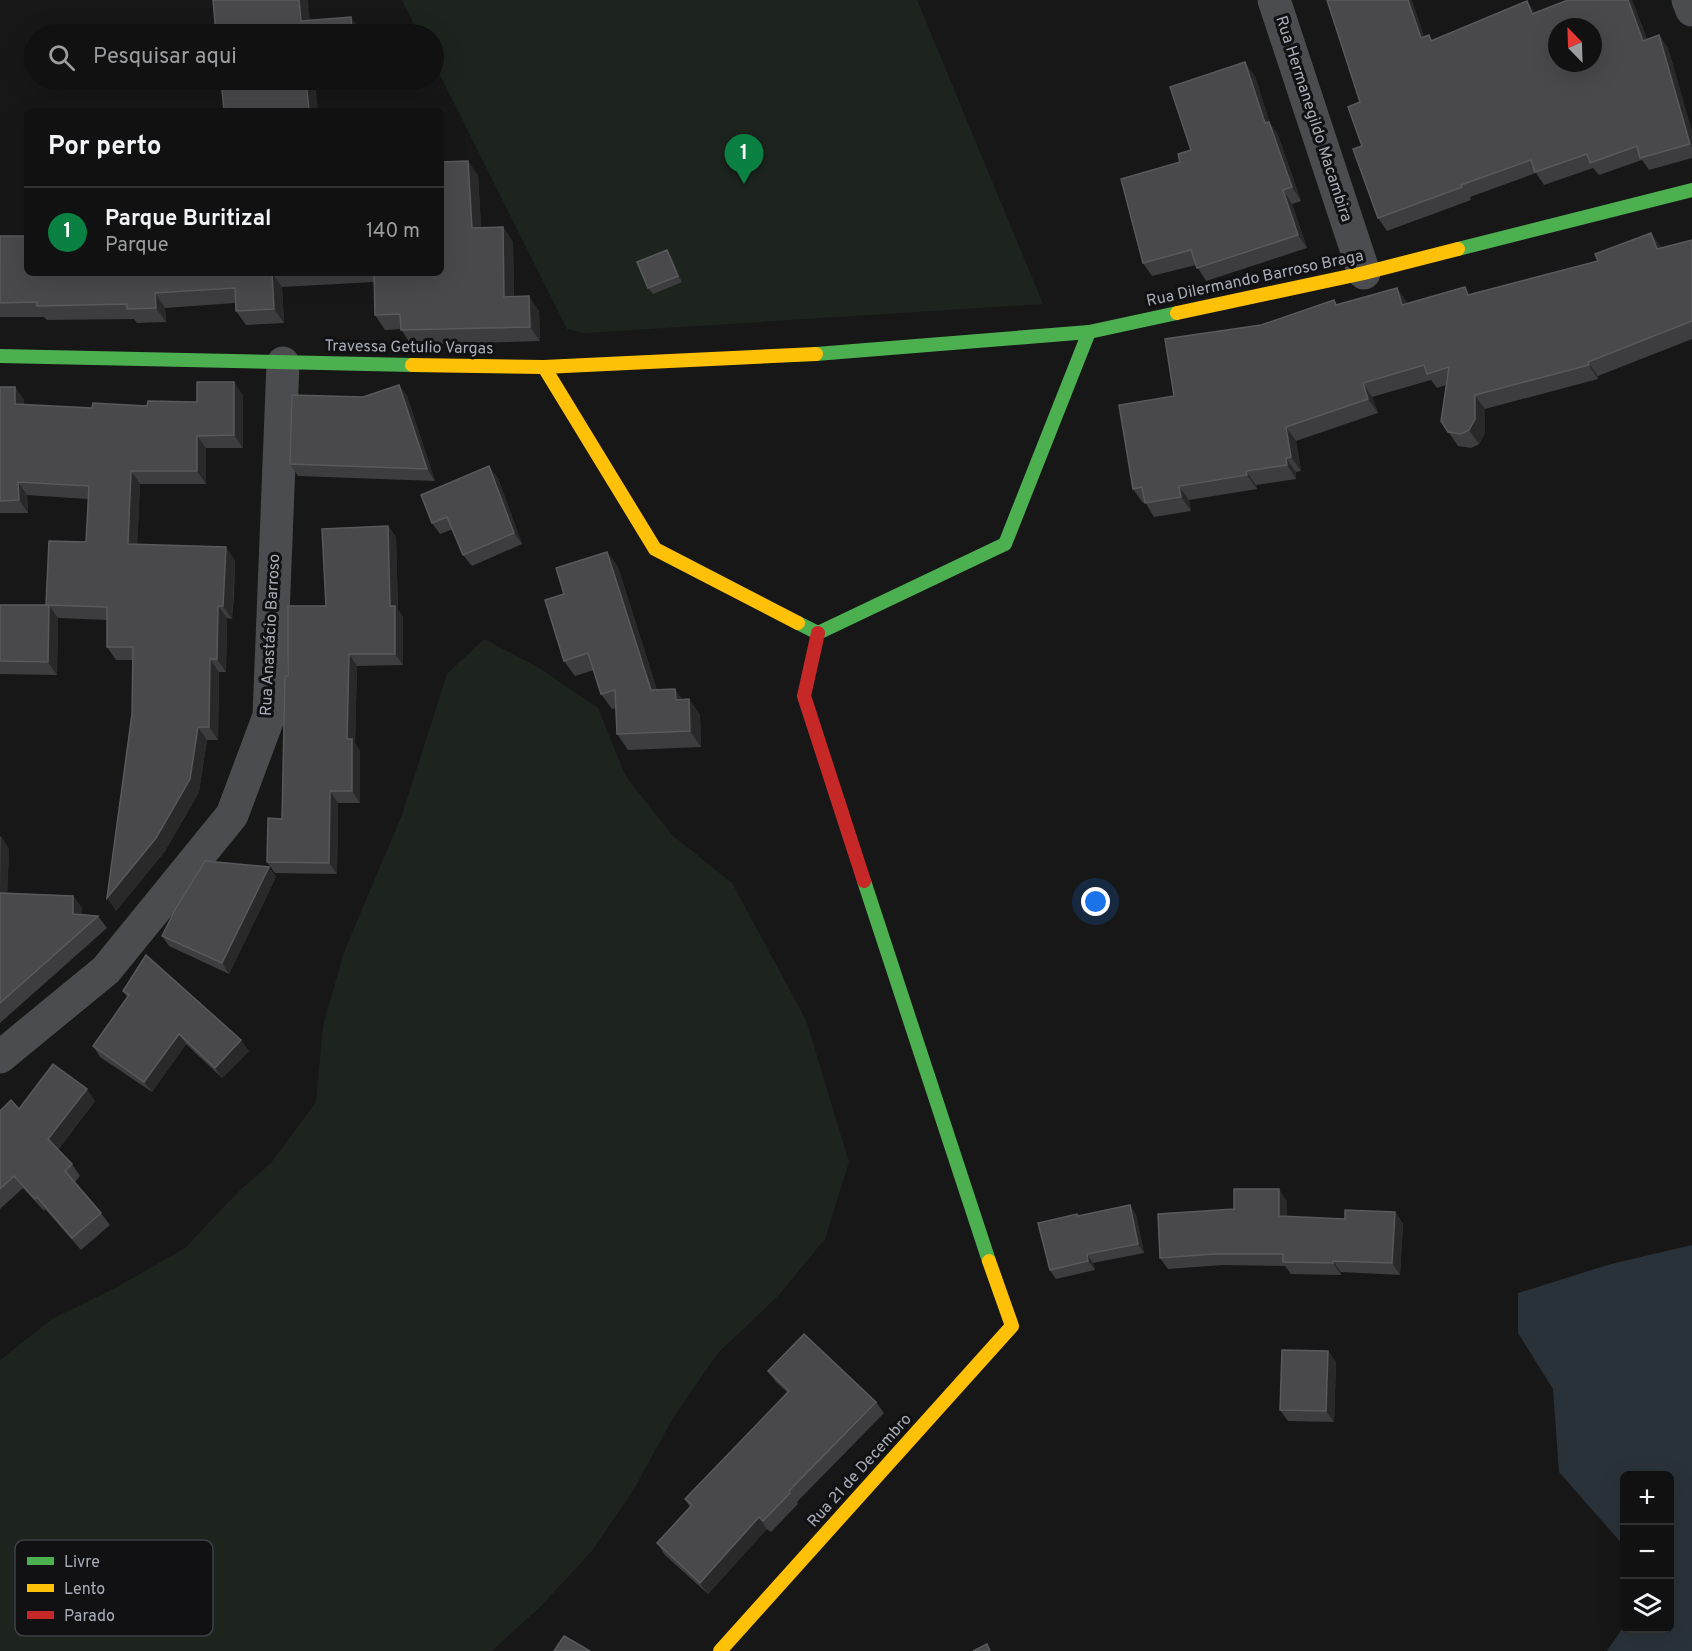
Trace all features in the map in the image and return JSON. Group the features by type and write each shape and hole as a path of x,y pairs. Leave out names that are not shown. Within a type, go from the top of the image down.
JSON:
{"street":[{"name":"Rua Hermanegildo Macambira","path":"1274,0 1364,273"},
{"path":"1688,0 1692,10"},
{"name":"Rua Dilermando Barroso Braga","path":"818,354 1089,332 1364,273 1692,190"},
{"path":"544,367 655,549 818,633 1005,544 1089,332"},
{"name":"Travessa Getulio Vargas","path":"0,356 544,367 818,354"},
{"name":"Rua Anastácio Barroso","path":"0,1057 106,970 232,815 269,716 283,363"},
{"name":"Rua 21 de Decembro","path":"720,1651 1012,1326 969,1203 804,696 818,633"}],"shaded area":[{"path":"402,0 917,0 1043,304 584,333 567,329 444,83 444,24 414,24"},
{"path":"484,639 538,667 598,708 625,775 672,835 732,883 806,1020 849,1162 825,1239 777,1297 718,1353 673,1418 634,1489 591,1552 540,1607 492,1651 0,1651 0,1360 52,1319 121,1285 185,1248 238,1192 271,1163 316,1102 323,1026 344,952 402,815 447,674"},
{"path":"1692,1245 1692,1651 1607,1651 1620,1632 1674,1633 1674,1471 1620,1471 1620,1541 1559,1472 1553,1389 1518,1333 1518,1293 1611,1264"}],"building":[{"path":"213,0 299,0 301,21 351,17 351,24 215,24"},
{"path":"1327,0 1408,0 1421,38 1429,35 1431,41 1527,1 1532,14 1568,0 1628,0 1643,41 1659,35 1690,144 1640,158 1637,146 1590,163 1587,154 1535,172 1531,160 1378,218 1353,149 1362,146 1348,107 1360,102"},
{"path":"1245,62 1265,123 1269,122 1292,187 1283,190 1298,235 1197,268 1191,250 1143,263 1121,179 1180,162 1178,154 1191,150 1170,87"},
{"path":"222,90 307,90 309,108 224,108"},
{"path":"468,161 472,228 503,227 504,297 529,296 530,327 401,330 400,314 375,315 374,276 444,276 444,162"},
{"path":"1651,233 1657,249 1692,240 1692,321 1588,362 1589,365 1475,395 1475,419 1469,430 1461,434 1448,432 1441,421 1449,367 1427,374 1424,365 1363,383 1368,399 1286,427 1291,457 1286,458 1287,465 1246,471 1247,475 1179,486 1181,497 1145,503 1142,487 1133,489 1119,405 1174,396 1165,339 1261,325 1334,300 1336,305 1397,288 1402,305 1465,287 1468,295 1598,261 1595,254"},
{"path":"0,236 24,236 24,276 272,276 274,309 236,311 235,288 155,293 156,308 127,309 127,304 37,306 37,302 0,303"},
{"path":"667,250 678,276 648,288 637,262"},
{"path":"197,382 234,382 234,435 197,436 197,471 131,471 128,544 226,547 223,606 218,606 217,659 210,659 209,727 198,727 190,779 156,838 107,898 132,714 133,647 107,647 107,607 46,605 49,541 86,542 89,486 18,482 19,500 0,501 0,387 15,387 15,404 92,408 93,403 147,406 148,401 197,402"},
{"path":"399,385 427,469 290,464 292,395 363,397"},
{"path":"489,466 514,533 463,555 447,517 432,523 421,495"},
{"path":"388,526 390,606 395,606 395,654 349,654 347,739 352,739 352,791 330,791 329,863 267,862 268,818 282,819 285,676 288,676 288,606 326,606 322,529"},
{"path":"607,552 651,690 675,689 676,700 689,699 690,731 617,734 615,690 601,694 588,653 564,661 545,600 564,594 556,568"},
{"path":"0,605 49,605 48,662 0,661"},
{"path":"205,861 269,867 222,963 162,936"},
{"path":"0,893 73,896 73,914 98,916 0,1003"},
{"path":"146,955 241,1040 215,1068 179,1034 144,1082 93,1046 129,995 123,991"},
{"path":"53,1064 87,1089 48,1139 72,1164 65,1171 101,1213 72,1238 37,1197 35,1199 14,1176 0,1189 0,1111 11,1100 19,1109"},
{"path":"1234,1189 1279,1189 1279,1216 1345,1219 1345,1210 1395,1212 1392,1263 1283,1262 1283,1254 1214,1254 1160,1258 1158,1214 1234,1209"},
{"path":"1130,1205 1138,1244 1087,1254 1088,1261 1050,1270 1038,1223"},
{"path":"804,1334 876,1402 789,1491 790,1493 763,1521 759,1517 700,1583 657,1543 692,1505 685,1499 789,1391 768,1371"},
{"path":"1282,1350 1328,1351 1326,1411 1280,1410"},
{"path":"564,1636 590,1651 554,1651"},
{"path":"987,1644 990,1651 973,1651"}],"traffic: fast":[{"path":"1458,249 1692,190"},
{"path":"816,354 1089,332 1177,313"},
{"path":"798,623 818,633 1005,544 1089,332"},
{"path":"0,356 412,365"},
{"path":"864,881 989,1261"}],"traffic: slow":[{"path":"1177,313 1364,273 1458,249"},
{"path":"412,365 544,367 816,354"},
{"path":"544,367 655,549 798,623"},
{"path":"720,1651 1012,1326 989,1261"}],"traffic: jam":[{"path":"818,633 804,696 864,881"}],"place":[{"name":"Parque Buritizal","path":"744,184"}]}
